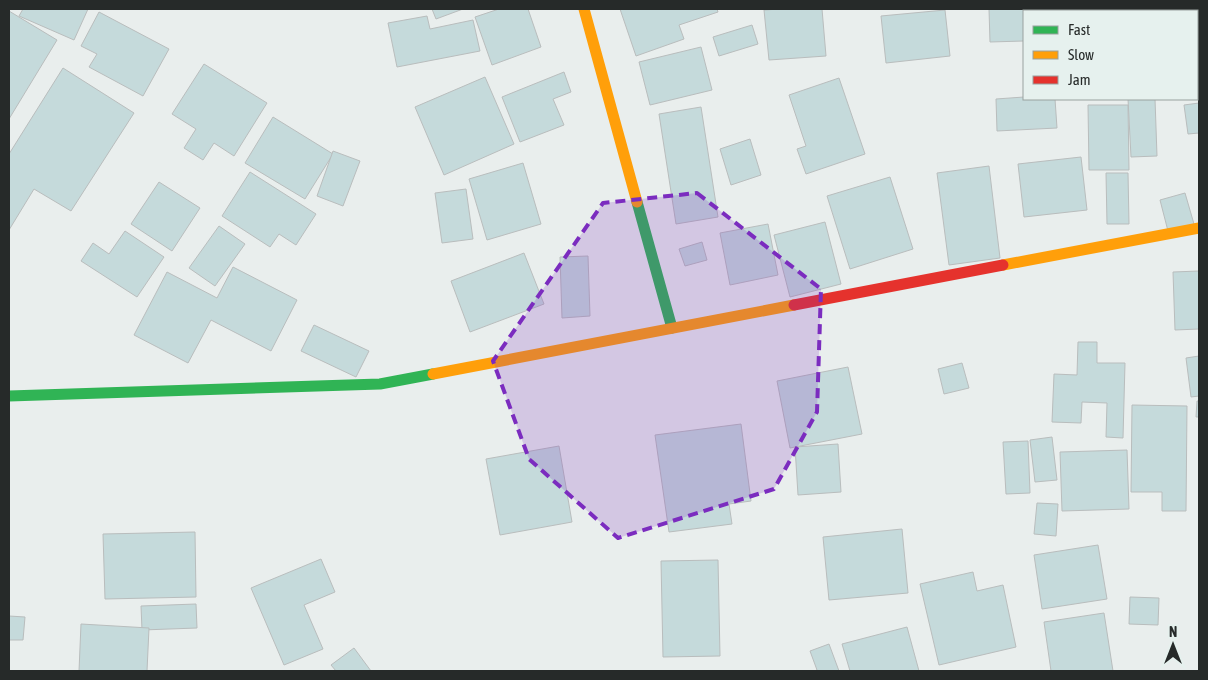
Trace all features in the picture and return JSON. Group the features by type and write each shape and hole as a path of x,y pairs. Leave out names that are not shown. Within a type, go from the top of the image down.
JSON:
{"street":[{"path":"584,9 672,328"},
{"path":"9,396 380,384 1199,228"}],"highlighted area":[{"path":"697,193 821,289 817,412 774,489 618,538 529,459 493,361 603,203"}],"building":[{"path":"23,9 88,9 74,40 19,16"},
{"path":"432,9 463,9 436,19"},
{"path":"499,9 528,9 541,47 492,65 475,17"},
{"path":"620,9 717,9 718,12 679,25 684,39 636,56"},
{"path":"822,9 826,56 769,60 764,10"},
{"path":"989,9 1053,9 1023,10 1023,41 990,42"},
{"path":"1060,9 1111,9 1111,10"},
{"path":"945,10 950,56 886,63 881,16"},
{"path":"9,11 57,40 9,119"},
{"path":"99,12 169,49 143,96 89,67 97,54 81,46"},
{"path":"1198,15 1199,15 1198,33"},
{"path":"427,16 430,29 473,20 480,51 397,67 388,23"},
{"path":"752,25 758,44 719,56 713,37"},
{"path":"1198,45 1199,45 1198,98"},
{"path":"701,47 712,90 650,105 639,62"},
{"path":"204,64 267,103 234,156 214,143 203,160 184,148 196,129 172,114"},
{"path":"63,68 134,113 71,211 34,189 9,230 9,154"},
{"path":"564,72 571,92 553,99 564,125 520,142 502,97"},
{"path":"485,77 514,144 444,175 415,107"},
{"path":"839,78 865,154 806,174 797,149 806,146 789,95"},
{"path":"1023,97 1023,100 1055,100 1057,128 997,131 996,99"},
{"path":"1128,100 1155,100 1157,156 1131,157"},
{"path":"1199,103 1199,133 1188,134 1184,105"},
{"path":"1088,105 1128,105 1129,170 1089,170"},
{"path":"701,107 718,217 676,224 659,114"},
{"path":"273,117 333,154 305,199 245,163"},
{"path":"750,139 761,175 731,185 720,149"},
{"path":"333,151 360,161 343,206 317,196"},
{"path":"1081,157 1087,210 1024,217 1018,164"},
{"path":"523,163 541,224 487,240 469,179"},
{"path":"989,166 1000,258 949,265 937,173"},
{"path":"250,172 316,214 296,245 279,234 270,247 222,216"},
{"path":"1106,173 1128,173 1129,224 1107,224"},
{"path":"890,177 913,249 850,269 827,196"},
{"path":"159,182 200,208 172,251 131,224"},
{"path":"466,189 473,239 442,243 435,193"},
{"path":"1185,193 1194,224 1168,231 1160,200"},
{"path":"825,222 841,284 790,297 774,235"},
{"path":"768,224 778,275 730,285 720,233"},
{"path":"219,226 245,244 215,286 189,268"},
{"path":"125,231 164,257 137,297 81,261 93,243 109,254"},
{"path":"702,242 707,260 685,266 679,249"},
{"path":"524,253 544,304 470,332 451,281"},
{"path":"588,256 590,316 562,318 560,257"},
{"path":"233,267 297,300 271,351 211,320 188,363 134,335 167,272 217,298"},
{"path":"1199,271 1199,329 1175,330 1173,272"},
{"path":"314,325 369,351 356,377 301,351"},
{"path":"1078,342 1097,342 1097,363 1125,363 1123,438 1106,437 1107,403 1082,402 1081,423 1052,422 1054,374 1077,375"},
{"path":"1199,356 1199,396 1191,397 1186,358"},
{"path":"962,363 969,388 944,394 938,369"},
{"path":"848,367 862,434 790,448 777,381"},
{"path":"1197,401 1199,401 1199,417 1196,417"},
{"path":"1132,405 1187,406 1186,511 1162,511 1162,492 1131,492"},
{"path":"741,424 751,501 729,504 732,524 669,532 655,435"},
{"path":"1052,437 1057,480 1035,482 1030,440"},
{"path":"1028,441 1030,493 1006,494 1003,442"},
{"path":"838,444 841,492 798,495 795,447"},
{"path":"559,446 572,522 500,535 486,459"},
{"path":"1127,450 1129,509 1062,511 1060,452"},
{"path":"1037,503 1058,504 1056,536 1034,534"},
{"path":"902,529 908,593 829,600 823,537"},
{"path":"195,532 196,597 105,599 103,534"},
{"path":"1098,545 1107,599 1042,609 1034,555"},
{"path":"321,559 335,592 304,605 323,649 284,665 251,588"},
{"path":"718,560 720,656 663,657 661,561"},
{"path":"973,572 977,591 1003,585 1016,647 939,665 920,584"},
{"path":"1130,597 1159,598 1158,625 1129,624"},
{"path":"196,604 197,628 142,630 141,606"},
{"path":"1104,613 1113,671 1051,671 1044,622"},
{"path":"9,616 25,617 23,640 9,640"},
{"path":"81,624 149,628 147,671 79,671"},
{"path":"907,627 919,671 850,671 842,644"},
{"path":"829,644 839,671 815,671 817,670 810,651"},
{"path":"354,648 371,671 336,671 331,665"}],"traffic: fast":[{"path":"637,202 672,328"},
{"path":"9,396 380,384 433,374"}],"traffic: slow":[{"path":"584,9 637,202"},
{"path":"1003,265 1199,228"},
{"path":"433,374 794,305"}],"traffic: jam":[{"path":"794,305 1003,265"}]}
